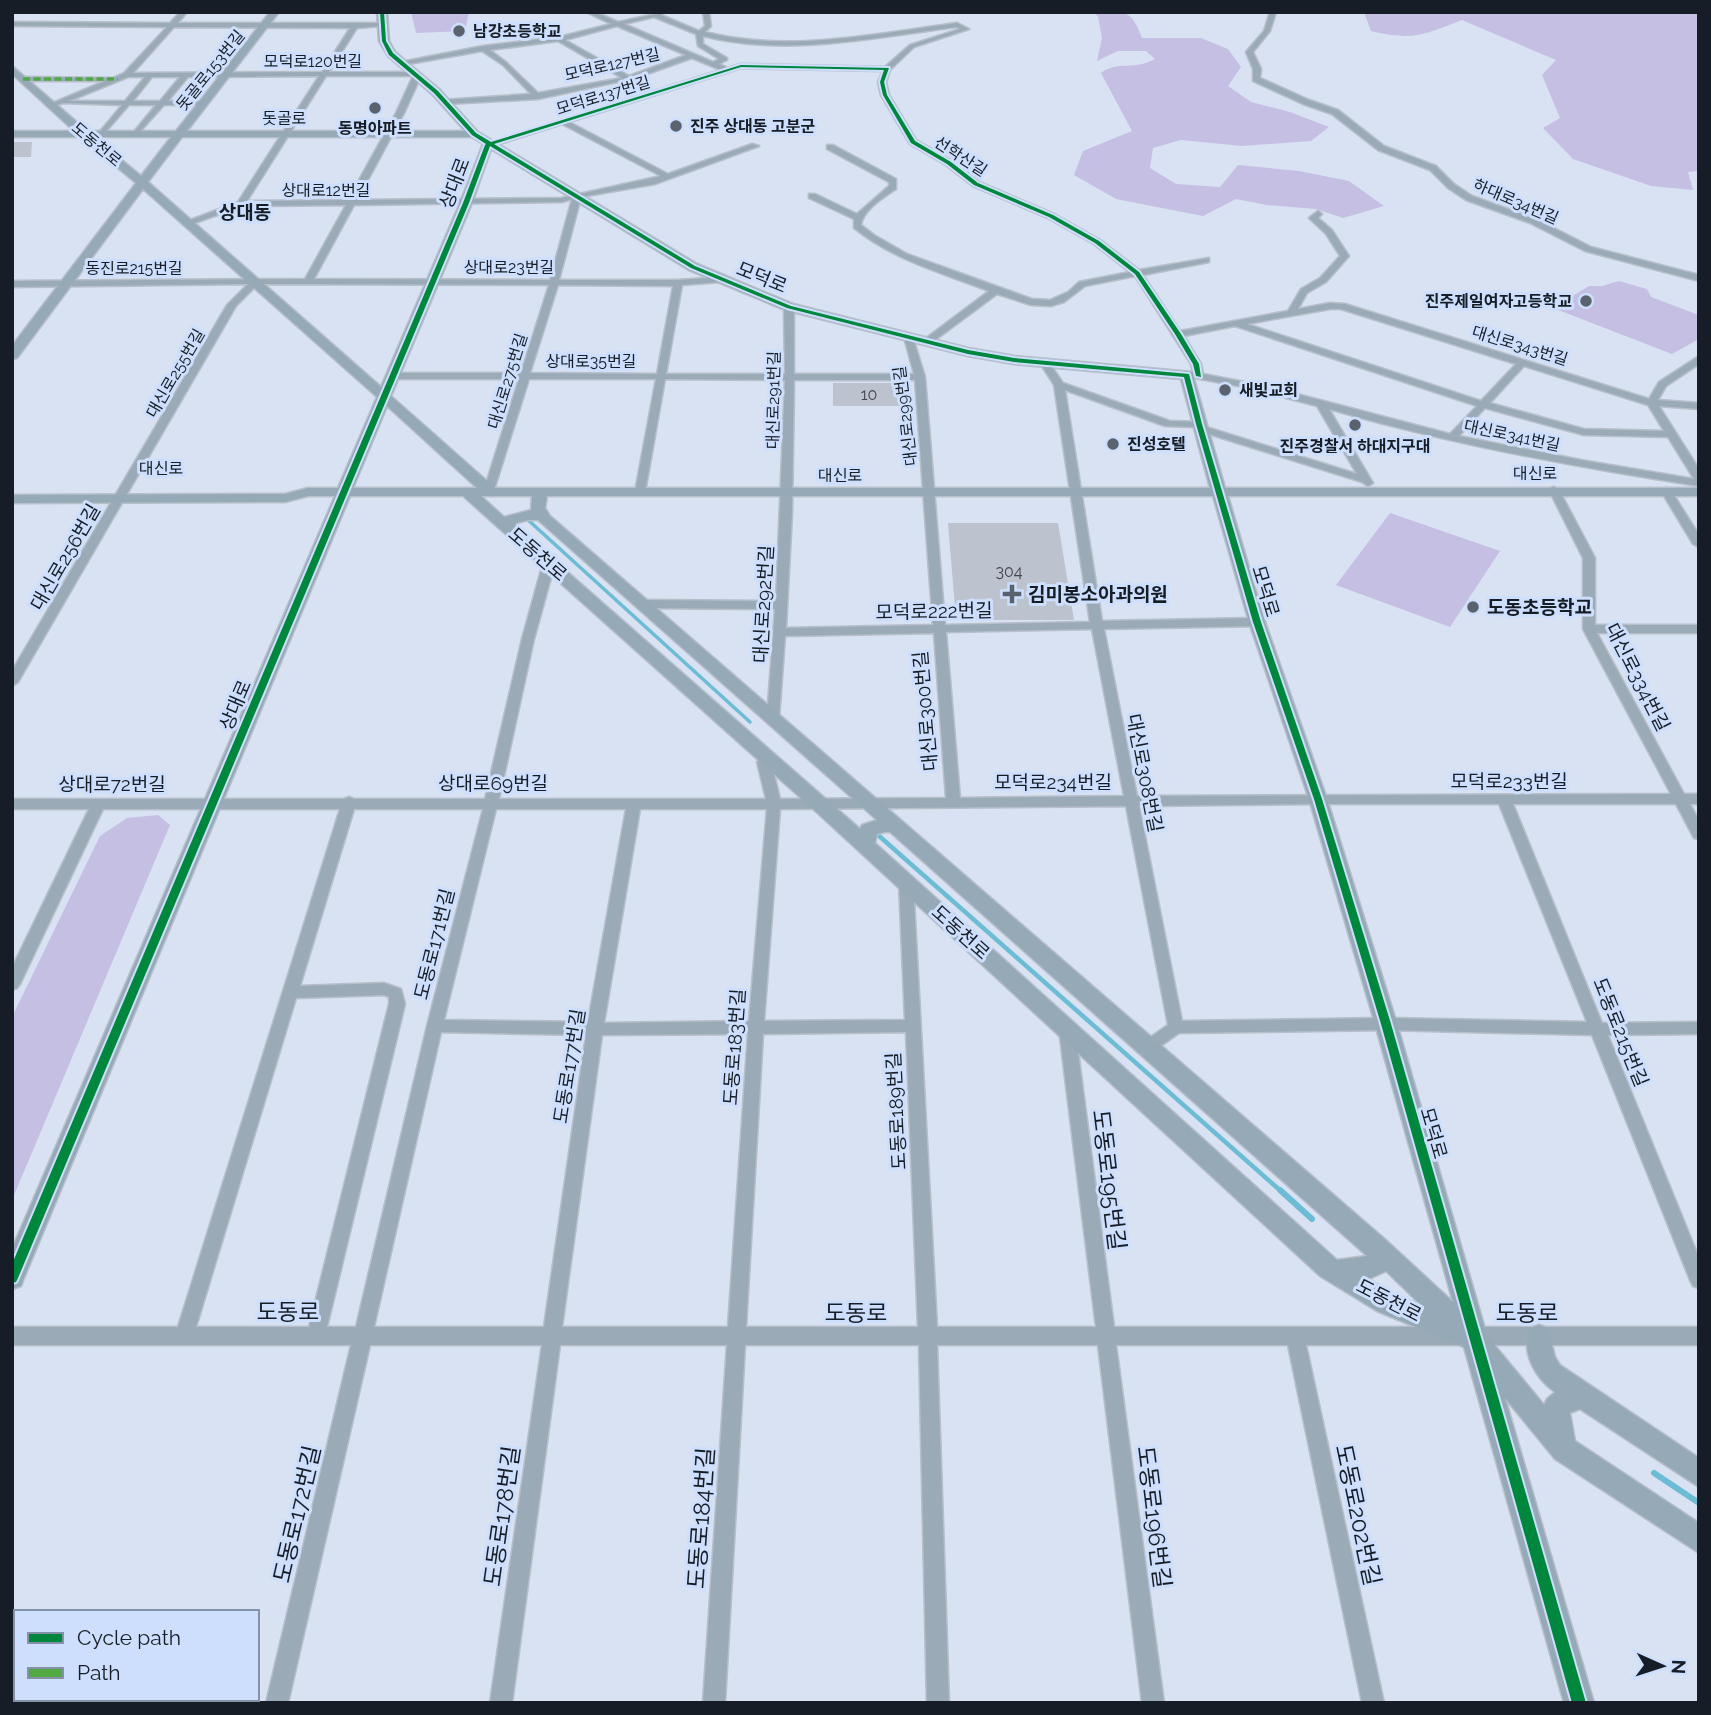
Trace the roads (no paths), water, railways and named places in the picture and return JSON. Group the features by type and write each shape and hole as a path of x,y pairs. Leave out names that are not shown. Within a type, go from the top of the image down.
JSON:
{"street":[{"path":"127,75 184,12"},
{"path":"265,26 275,12"},
{"path":"589,12 727,71 749,66 887,69 912,46 966,29 957,25 824,44 764,43 699,34 659,13"},
{"path":"699,34 708,26 706,12"},
{"name":"하대로34번길","path":"1273,12 1267,31 1249,51 1257,69 1256,79 1335,112 1381,148 1433,168 1451,186 1469,198 1533,221 1588,249 1699,278"},
{"name":"모덕로120번길","path":"127,75 322,75 411,71 483,48 559,39 659,13"},
{"path":"12,24 355,26 382,18"},
{"name":"모덕로","path":"382,18 385,46 446,102 480,139 693,267 720,279 789,307 1014,360 1193,375 1200,426 1257,622 1318,799 1386,1024 1473,1338 1579,1703"},
{"name":"돗골로153번길","path":"179,134 265,26"},
{"path":"241,204 355,26"},
{"path":"699,34 700,45 725,59 713,64"},
{"path":"559,39 626,77"},
{"path":"749,66 764,43"},
{"path":"483,48 538,97"},
{"name":"모덕로127번길","path":"446,102 538,97 657,71 692,55"},
{"name":"도동천로","path":"12,69 256,281 484,493 507,527 819,803 1335,1271 1386,1303 1473,1338"},
{"name":"선학산길","path":"887,69 882,82 885,95 913,142 949,163 976,184 1051,216 1097,242 1137,274 1196,364 1193,375"},
{"path":"308,282 400,113 411,71"},
{"name":"모덕로137번길","path":"480,139 563,122 727,71"},
{"name":"도동천로","path":"54,104 127,75"},
{"path":"102,134 150,75"},
{"path":"136,134 185,76"},
{"path":"23,79 118,79"},
{"path":"54,104 204,103"},
{"path":"563,122 668,177"},
{"name":"돗골로","path":"12,134 389,134 480,139"},
{"path":"12,355 179,134"},
{"name":"상대로","path":"12,1278 466,203 480,139"},
{"name":"상대로12번길","path":"189,222 241,204 556,201 652,182 755,146"},
{"path":"830,147 893,181 893,187 858,218 857,226 868,236 901,253 1041,306 1072,294 1082,284 1206,260"},
{"name":"대신로275번길","path":"484,493 525,376 577,195"},
{"path":"812,196 858,218"},
{"path":"1291,313 1304,290 1323,280 1346,257 1329,232 1313,218 1318,214"},
{"name":"상대로23번길","path":"256,281 678,283 720,279"},
{"name":"동진로215번길","path":"12,284 256,281"},
{"name":"대신로255번길","path":"124,492 232,305 256,281"},
{"path":"640,492 678,283"},
{"path":"928,341 996,290"},
{"name":"대신로343번길","path":"1178,334 1342,306 1652,402 1699,406"},
{"name":"대신로291번길","path":"787,493 791,377 789,307"},
{"path":"1235,323 1485,405 1584,432 1671,434"},
{"name":"대신로299번길","path":"909,337 920,377 929,492"},
{"path":"1699,359 1662,384 1652,402 1699,481"},
{"path":"1452,438 1523,362"},
{"path":"1045,363 1059,385 1168,424 1200,426 1369,485"},
{"name":"대신로341번길","path":"1193,375 1240,381 1322,406 1558,461 1699,481"},
{"name":"상대로35번길","path":"391,376 920,377"},
{"name":"대신로308번길","path":"1059,385 1097,626 1176,1027"},
{"path":"1322,406 1369,485"},
{"name":"대신로","path":"12,486 285,498 308,492 1074,492 1369,485 1699,492"},
{"name":"대신로334번길","path":"1554,490 1589,558 1590,629 1699,834"},
{"path":"1666,491 1699,544"},
{"name":"대신로","path":"12,499 124,492"},
{"name":"대신로256번길","path":"12,682 124,492"},
{"name":"대신로300번길","path":"929,492 937,629 953,802"},
{"name":"도동천로","path":"540,493 537,508 541,515 1380,1250 1473,1338 1564,1450 1699,1539"},
{"name":"대신로292번길","path":"773,718 787,493"},
{"path":"507,527 509,520 515,517 541,515"},
{"name":"도동로171번길","path":"364,1336 435,1026 491,803 528,639 549,564"},
{"path":"641,604 781,604"},
{"name":"모덕로222번길","path":"780,632 1257,622"},
{"path":"1590,629 1699,629"},
{"name":"도동로183번길","path":"737,1336 756,1026 774,803 765,762"},
{"path":"794,782 816,783 825,780 831,768"},
{"name":"모덕로233번길","path":"1318,799 1699,799"},
{"name":"모덕로234번길","path":"819,803 1318,799"},
{"name":"도동로215번길","path":"1505,800 1699,1280"},
{"path":"184,1336 349,802"},
{"path":"12,984 99,803"},
{"name":"상대로69번길","path":"212,803 819,803"},
{"name":"상대로72번길","path":"12,804 212,803"},
{"name":"도동로177번길","path":"551,1336 596,1029 634,804"},
{"path":"865,845 869,830 876,826 897,826"},
{"name":"도동로189번길","path":"906,882 928,1337 938,1703"},
{"path":"290,992 384,989 396,993 397,1003 316,1336"},
{"path":"1148,1048 1176,1027 1386,1024 1597,1029 1699,1028"},
{"path":"435,1026 596,1029 914,1026"},
{"name":"도동로195번길","path":"1067,1029 1107,1337"},
{"path":"1335,1271 1358,1271 1373,1267 1379,1262 1380,1250"},
{"name":"도동로","path":"12,1336 1699,1336"},
{"name":"도동로172번길","path":"277,1703 364,1336"},
{"name":"도동로178번길","path":"501,1703 551,1336"},
{"name":"도동로184번길","path":"714,1703 737,1336"},
{"name":"도동로196번길","path":"1107,1337 1153,1703"},
{"path":"1539,1337 1543,1361 1551,1374 1699,1474"},
{"name":"도동로202번길","path":"1295,1338 1373,1703"},
{"path":"1564,1450 1556,1408 1566,1400 1580,1396"}],"waterway":[{"path":"527,519 750,722"},
{"path":"878,835 1282,1192"},
{"path":"1280,1190 1312,1219"},
{"path":"1654,1473 1699,1503"}],"place":[{"name":"남강초등학교","path":"459,31"},
{"name":"동명아파트","path":"375,108"},
{"name":"진주 상대동 고분군","path":"676,126"},
{"name":"진주제일여자고등학교","path":"1586,301"},
{"name":"새빛교회","path":"1225,390"},
{"name":"진주경찰서 하대지구대","path":"1355,425"},
{"name":"진성호텔","path":"1113,444"},
{"name":"김미봉소아과의원","path":"1012,594"},
{"name":"도동초등학교","path":"1473,607"}],"district":[{"name":"상대동","path":"245,212"}]}
